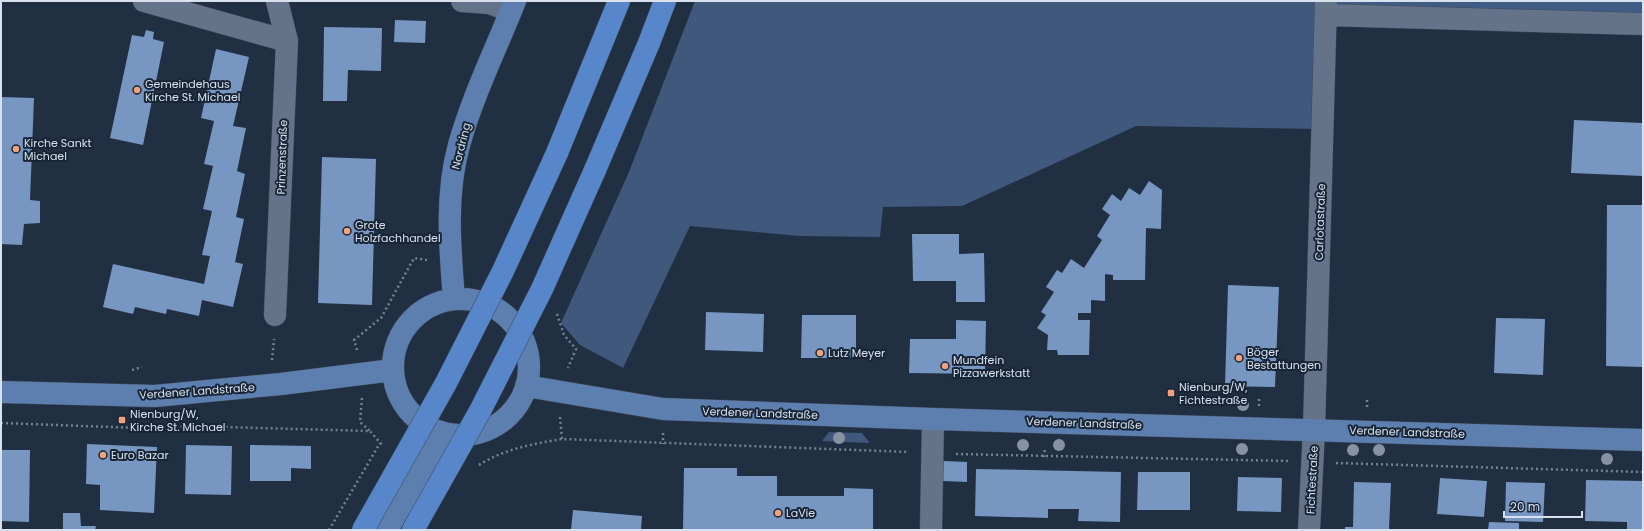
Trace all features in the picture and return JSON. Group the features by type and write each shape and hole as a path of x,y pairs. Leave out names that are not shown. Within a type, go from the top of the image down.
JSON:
{"highway":[{"path":"363,530 453,369 503,270 557,153 619,1"},
{"path":"413,530 480,411 535,303 595,170 649,43 664,1"}],"main road":[{"name":"Nordring","path":"454,299 451,256 451,188 459,146 477,90 513,6"},
{"path":"454,299 476,301 490,306 513,323 524,342 529,364 526,386 516,407 500,423 480,433 457,435 443,434 418,420 405,406 396,389 393,370 395,350 403,331 417,315 434,304 454,299"},
{"name":"Verdener Landstraße","path":"1,392 155,396 281,384 393,370"},
{"name":"Verdener Landstraße","path":"526,386 663,409 933,419 1314,429 1643,440"},
{"path":"387,530 443,434"}],"street":[{"path":"144,1 287,41"},
{"name":"Prinzenstraße","path":"275,315 287,41 277,1"},
{"path":"462,1 513,6"},
{"path":"1326,8 1643,24"},
{"name":"Carlotastraße","path":"1314,429 1326,8"},
{"path":"930,530 933,419"},
{"name":"Fichtestraße","path":"1309,530 1314,429"}],"path":[{"path":"354,340 381,318 414,258"},
{"path":"1,423 167,429 187,426 370,432 380,443 329,530"},
{"path":"474,468 492,456 528,445 562,439 933,453 1643,472"}],"shaded area":[{"path":"695,1 1339,1 1326,15 1322,129 1136,126 962,206 883,207 880,237 799,236 690,226 623,368 580,345 561,323 629,172"},
{"path":"1339,1 1643,1 1643,19 1326,15"},
{"path":"829,432 862,433 870,443 822,441"}],"building":[{"path":"395,20 426,21 425,43 394,42"},
{"path":"324,27 382,28 381,71 348,70 347,101 323,101"},
{"name":"Gemeindehaus Kirche St. Michael","path":"146,30 154,32 153,39 164,42 143,145 110,138 132,35 144,37"},
{"path":"216,49 249,57 233,126 246,128 237,171 245,174 236,217 244,219 235,262 243,264 233,307 202,300 199,316 167,309 166,314 135,307 133,314 103,307 113,264 204,284 210,256 202,255 212,211 203,209 213,166 204,164 214,121 201,118"},
{"name":"Kirche Sankt Michael","path":"1,97 34,98 30,200 40,201 40,223 24,224 22,245 1,244"},
{"path":"1574,120 1643,123 1643,176 1571,173"},
{"name":"Grote Holzfachhandel","path":"322,157 376,159 372,305 318,303"},
{"path":"1149,181 1162,190 1161,229 1146,228 1145,280 1113,280 1113,275 1105,274 1105,301 1091,300 1091,313 1078,313 1078,320 1090,320 1089,355 1058,355 1057,350 1047,350 1048,335 1037,328 1046,315 1041,312 1054,292 1046,287 1057,270 1062,273 1071,259 1084,268 1102,240 1097,236 1110,215 1102,209 1112,194 1121,201 1129,188 1140,195"},
{"path":"1607,205 1643,205 1643,367 1606,366"},
{"path":"912,234 959,234 959,254 984,253 985,302 956,302 956,281 913,281"},
{"path":"1228,285 1279,287 1275,387 1225,386"},
{"path":"706,312 764,314 763,352 705,350"},
{"path":"802,315 856,315 856,358 801,358"},
{"path":"1496,318 1545,319 1543,375 1494,373"},
{"path":"956,320 986,321 985,374 909,373 910,339 956,339"},
{"path":"87,444 157,447 154,513 100,510 100,485 86,484"},
{"path":"186,445 232,446 231,495 185,494"},
{"path":"250,445 311,446 311,469 291,468 291,481 250,481"},
{"path":"1,450 30,450 29,522 1,521"},
{"path":"943,461 967,462 967,482 943,481"},
{"name":"LaVie","path":"684,468 737,468 737,476 777,476 777,496 844,496 844,488 873,489 873,530 683,529"},
{"path":"976,469 1121,472 1120,522 1078,521 1079,509 1048,509 1048,518 975,516"},
{"path":"1138,472 1190,472 1190,510 1137,510"},
{"path":"1238,477 1282,478 1281,512 1237,511"},
{"path":"1440,478 1487,481 1484,517 1437,514"},
{"path":"1586,480 1643,481 1643,530 1627,530 1627,522 1585,521"},
{"path":"1354,482 1391,483 1389,530 1345,530 1345,527 1353,527"},
{"path":"1506,482 1545,483 1543,522 1505,521"},
{"path":"573,510 642,516 641,530 571,530"},
{"path":"63,513 80,513 81,526 96,526 95,530 63,530"},
{"path":"1489,522 1519,523 1519,530 1488,530"}],"place":[{"name":"Gemeindehaus Kirche St. Michael","path":"137,90"},
{"name":"Kirche Sankt Michael","path":"16,149"},
{"name":"Grote Holzfachhandel","path":"347,231"},
{"name":"Lutz Meyer","path":"820,353"},
{"name":"Böger Bestattungen","path":"1239,358"},
{"name":"Mundfein Pizzawerkstatt","path":"945,366"},
{"name":"Nienburg/W, Fichtestraße","path":"1171,393"},
{"name":"Nienburg/W, Kirche St. Michael","path":"122,420"},
{"name":"Euro Bazar","path":"103,455"},
{"name":"LaVie","path":"778,513"}]}
